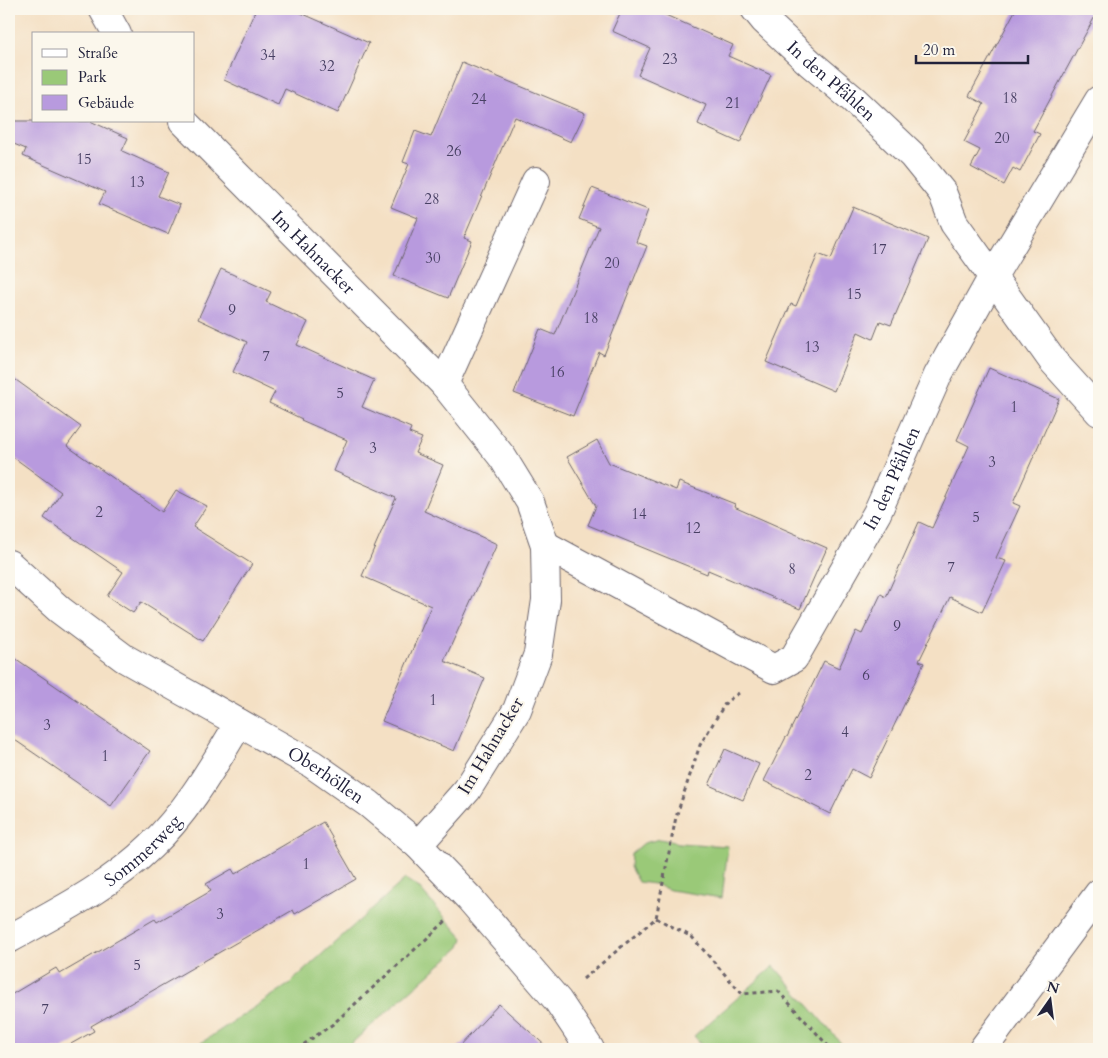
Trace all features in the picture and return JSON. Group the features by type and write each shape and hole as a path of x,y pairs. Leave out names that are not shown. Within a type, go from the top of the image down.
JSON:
{"street":[{"path":"102,9 116,32"},
{"name":"In den Pfählen","path":"755,9 764,20 810,63 854,100 912,155 942,192 954,223 1052,360 1099,412"},
{"name":"In den Pfählen","path":"774,669 794,658 876,513 938,375 993,276 1099,100"},
{"name":"Im Hahnacker","path":"184,122 444,384 503,458 530,502 545,545 546,600 538,654 517,710 467,790 418,845"},
{"path":"444,384 536,181"},
{"path":"545,545 774,669"},
{"name":"Oberhöllen","path":"9,564 60,610 124,658 312,764 370,804 418,845 470,899 558,1000 590,1049"},
{"name":"Sommerweg","path":"9,939 116,876 152,846 182,811 212,768 239,722"},
{"path":"983,1049 1099,894"}],"path":[{"path":"558,1000 656,918 676,817 700,745 726,702 774,669"},
{"path":"297,1049 333,1024 470,899"},
{"path":"656,918 692,937 742,994 778,991 830,1049"}],"green space":[{"path":"660,839 679,843 728,846 722,898 670,890 654,884 638,882 630,867 631,854 644,843"},
{"path":"405,879 418,887 463,938 460,947 345,1049 192,1049 288,985"},
{"path":"774,966 846,1049 706,1049 694,1036"}],"building":[{"path":"256,9 292,9 369,43 338,113 285,89 278,105 224,80"},
{"path":"622,9 652,9 733,45 728,56 771,75 740,143 698,124 706,105 638,75 650,48 612,31"},
{"path":"1016,9 1099,9 1033,131 1040,134 1020,172 1013,168 1004,185 971,167 980,150 964,142 984,104 969,96"},
{"path":"462,62 585,113 571,142 515,117 464,238 472,241 448,298 394,276 418,218 391,207 409,164 403,162 415,131 431,137"},
{"path":"9,121 92,122 128,138 122,151 169,172 158,196 180,205 168,234 99,204 105,192 23,156 26,149 9,142"},
{"path":"592,188 648,210 636,242 647,246 604,355 599,352 573,416 514,393 540,329 555,335 599,227 579,219"},
{"path":"853,207 928,239 891,325 880,321 873,339 858,332 834,391 766,362 791,304 796,306 818,254 831,259"},
{"path":"221,269 271,292 266,302 308,322 297,345 374,380 362,407 411,428 409,433 422,438 415,453 443,465 424,511 497,544 444,661 485,678 454,751 382,721 431,606 362,576 396,498 334,471 347,440 301,420 269,403 275,392 233,372 247,342 198,319"},
{"path":"989,368 1059,399 1013,503 1020,506 996,558 1006,561 982,612 950,597 919,661 924,663 869,778 852,769 830,814 764,781 824,661 839,668 856,631 862,634 881,594 886,597 919,522 932,528 969,446 957,440"},
{"path":"9,375 81,427 67,446 162,512 176,490 207,506 193,527 252,564 203,641 141,602 133,613 107,596 123,572 44,518 61,492 9,454"},
{"path":"597,440 609,463 676,490 679,482 735,504 734,507 827,548 800,609 708,570 707,574 588,525 596,506 567,457"},
{"path":"9,654 150,751 111,806 9,736"},
{"path":"725,749 759,764 743,800 709,785"},
{"path":"323,822 356,879 295,914 293,910 91,1026 94,1031 62,1049 9,1049 9,996 56,968 60,974 155,919 157,922 211,891 206,884 232,869 235,874"},
{"path":"499,1004 549,1049 457,1049"}]}
